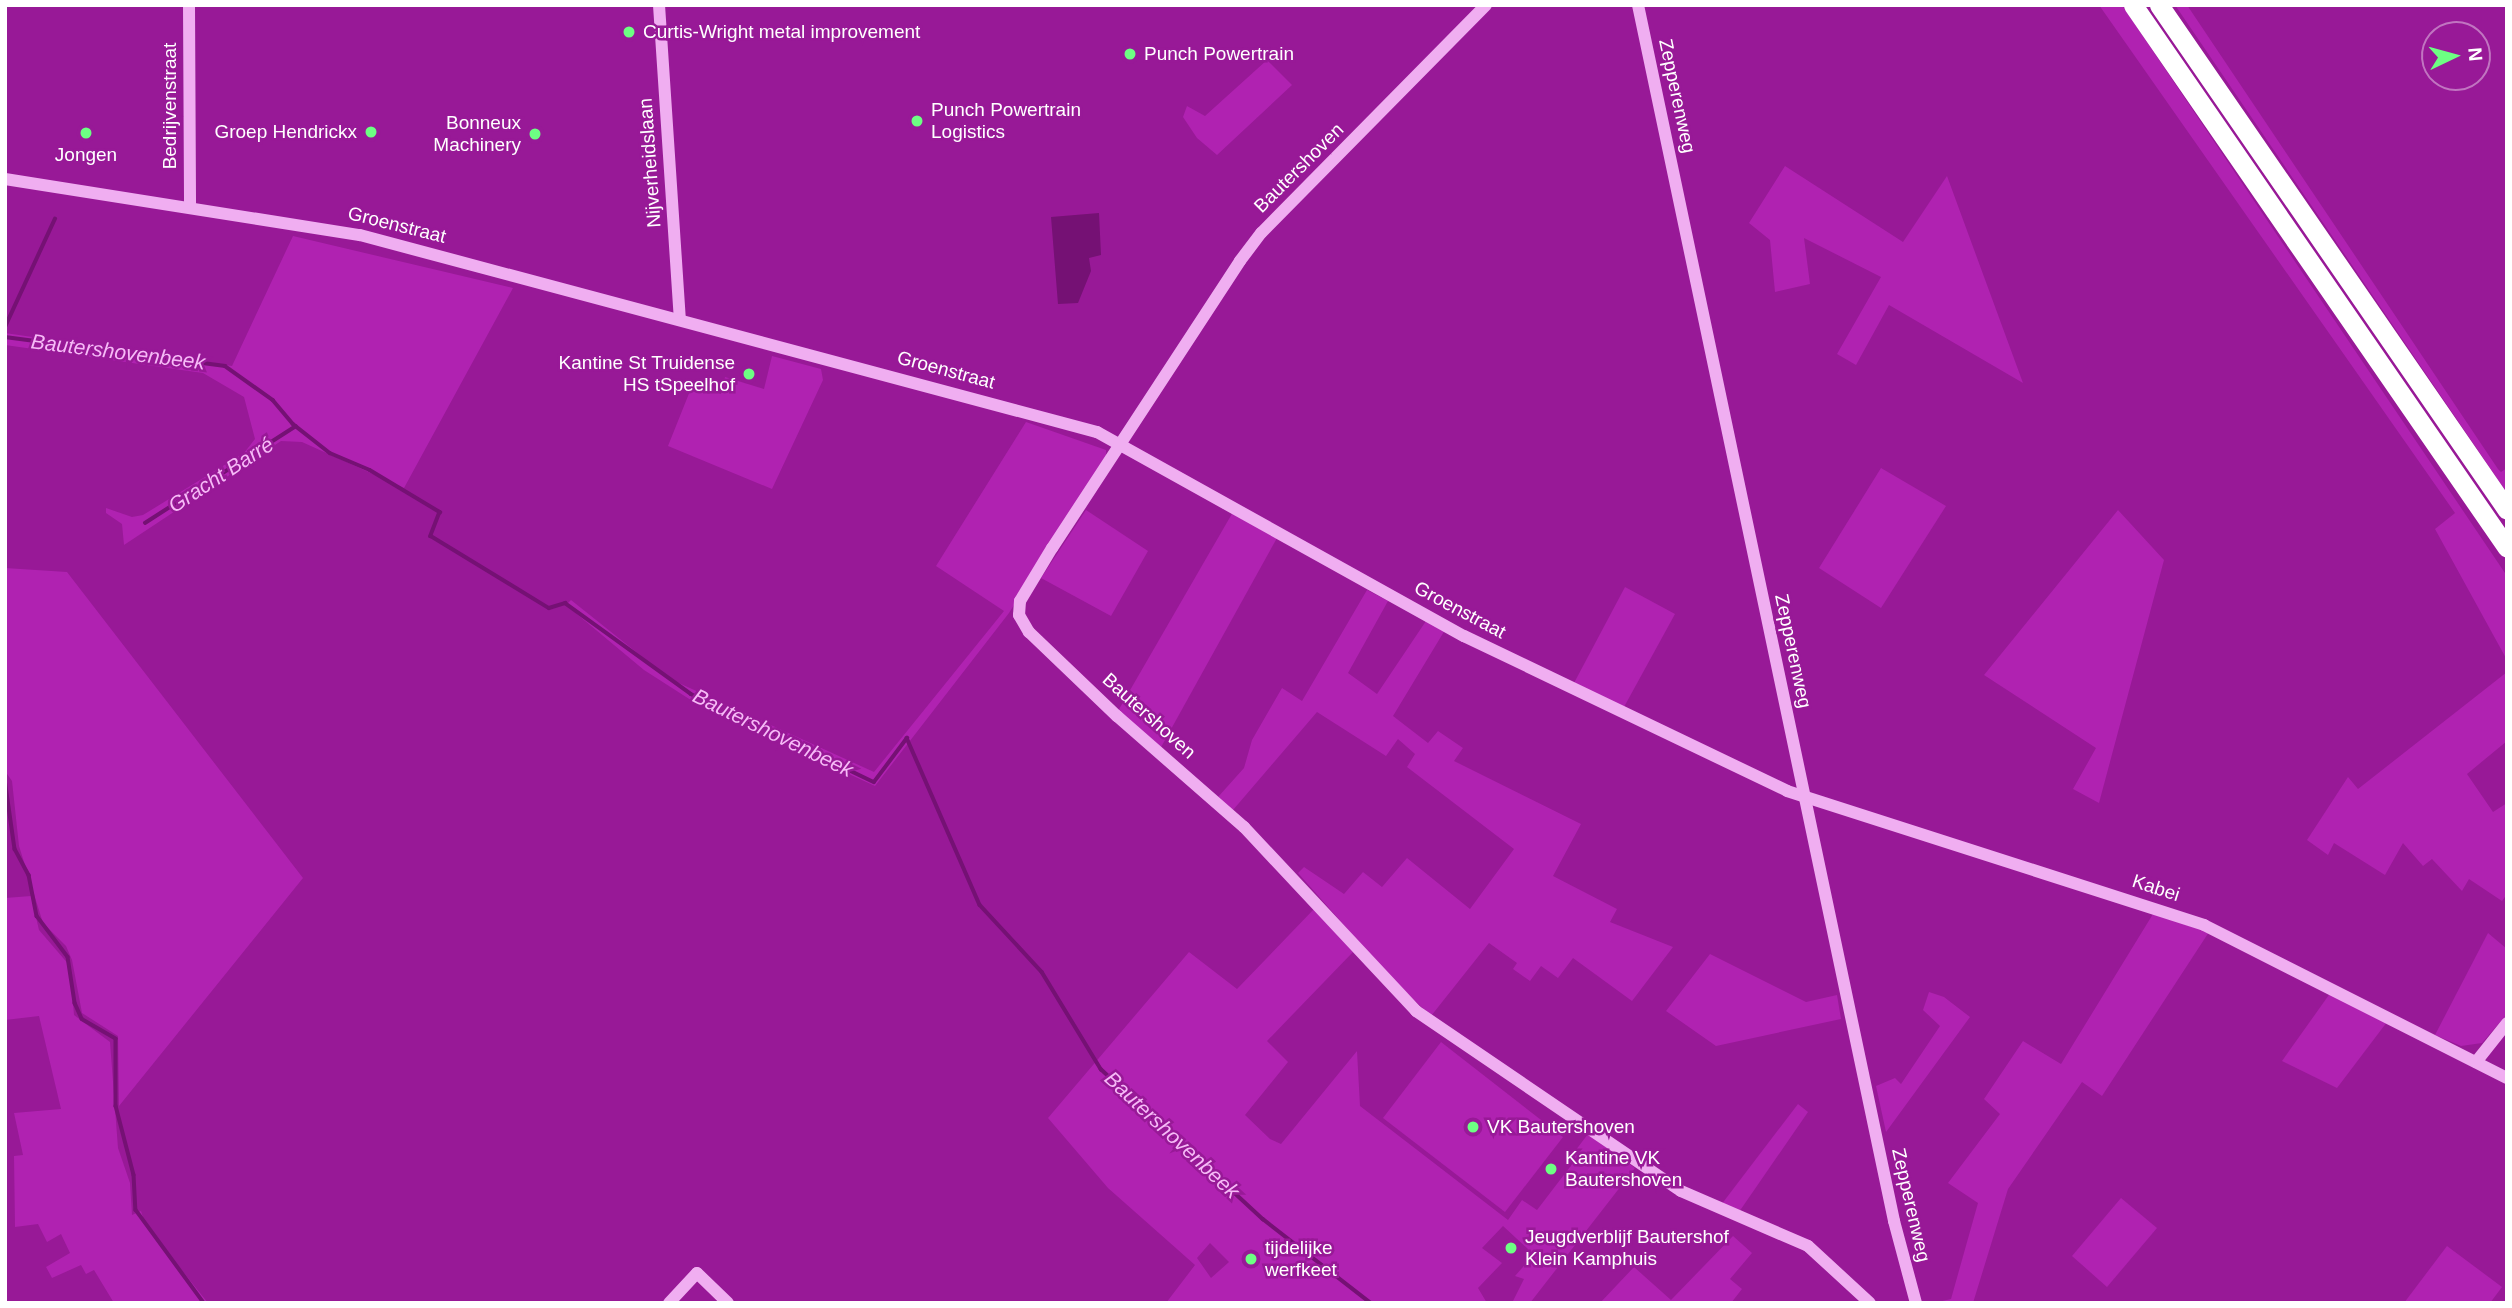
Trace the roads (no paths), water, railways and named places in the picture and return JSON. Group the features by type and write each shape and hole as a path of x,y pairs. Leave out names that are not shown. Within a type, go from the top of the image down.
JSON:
{"highway":[{"path":"2133,5 2507,548"},
{"path":"2159,5 2507,510"}],"street":[{"name":"Bedrijvenstraat","path":"189,5 190,207"},
{"name":"Nijverheidslaan","path":"659,5 680,318"},
{"name":"Bautershoven","path":"1486,5 1261,233 1020,601 1021,624 1117,716 1244,827 1416,1011 1681,1191 1808,1246 1870,1303"},
{"name":"Zepperenweg","path":"1638,5 1894,1221 1916,1303"},
{"name":"Groenstraat","path":"5,179 360,234 1052,418 1121,445 1464,636 1805,800"},
{"name":"Kabei","path":"1805,800 2204,925 2507,1078"},
{"path":"2476,1062 2507,1023"},
{"path":"669,1303 697,1273 728,1303"}],"waterway":[{"name":"Bautershovenbeek","path":"5,327 55,219"},
{"name":"Bautershovenbeek","path":"5,337 225,366 273,400 293,424 330,453 370,470 440,512 431,536 549,608 565,603 691,694 874,782 907,738 980,905 1042,972 1101,1069 1263,1219 1371,1303"},
{"name":"Gracht Barré","path":"145,523 296,426"},
{"path":"5,779 15,849 29,875 37,916 68,957 75,1003 82,1019 116,1039 116,1106 134,1175 136,1210 204,1303"}],"place":[{"name":"Curtis-Wright metal improvement","path":"629,32"},
{"name":"Punch Powertrain","path":"1130,54"},
{"name":"Punch Powertrain Logistics","path":"917,121"},
{"name":"Groep Hendrickx","path":"371,132"},
{"name":"Jongen","path":"86,133"},
{"name":"Bonneux Machinery","path":"535,134"},
{"name":"Kantine St Truidense HS tSpeelhof","path":"749,374"},
{"name":"VK Bautershoven","path":"1473,1127"},
{"name":"Kantine VK Bautershoven","path":"1551,1169"},
{"name":"Jeugdverblijf Bautershof Klein Kamphuis","path":"1511,1248"},
{"name":"tijdelijke werfkeet","path":"1251,1259"}]}
